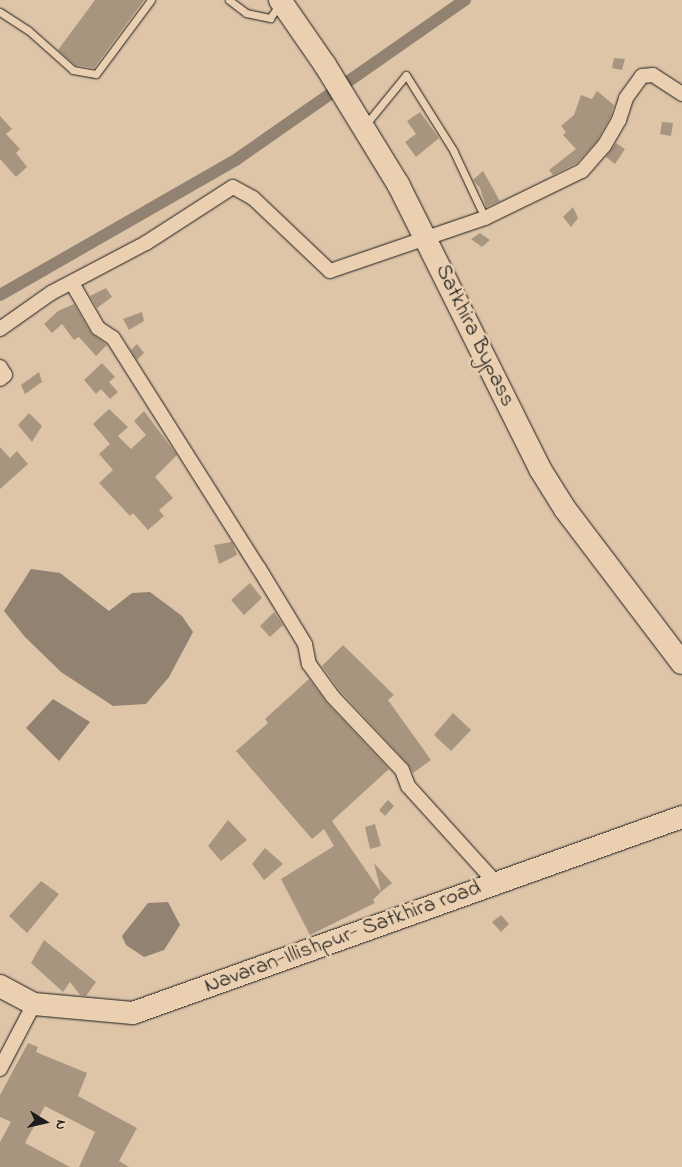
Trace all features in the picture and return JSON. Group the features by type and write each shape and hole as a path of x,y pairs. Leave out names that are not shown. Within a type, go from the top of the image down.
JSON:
{"highway":[{"name":"Satkhira Bypass","path":"280,1 325,65 398,184 540,469 565,509 682,663"},
{"name":"Navaran-Illishpur- Satkhira road","path":"0,986 34,1004 133,1013 682,817"}],"street":[{"path":"0,328 51,293 146,243 233,187 253,198 330,271 485,218 582,170 604,146 619,120 626,98 642,76 653,75 682,94"},
{"path":"72,283 98,328 113,338 253,560 305,644 309,664 333,697 402,770 408,786 496,883"},
{"path":"0,367 5,375 0,379"},
{"path":"0,1069 34,1004"}],"lane":[{"path":"0,12 28,30 73,70 96,74 151,0"},
{"path":"229,0 246,13 270,18 280,1"},
{"path":"360,123 406,74 453,150 485,218"}],"shaded area":[{"path":"31,569 60,573 109,611 132,593 150,592 182,616 193,632 169,677 146,704 113,706 61,672 25,637 4,611"},
{"path":"53,699 90,722 59,761 26,728"},
{"path":"168,902 180,925 164,950 144,957 126,945 122,936 148,903"}],"building":[{"path":"95,0 144,0 94,68 75,65 58,50"},
{"path":"614,58 625,59 622,70 612,68"},
{"path":"597,91 614,105 611,116 597,141 577,163 553,175 549,170 576,149 563,135 566,132 561,126 574,115 581,95 592,99"},
{"path":"420,112 439,138 416,157 405,142 416,134 407,121"},
{"path":"0,116 12,129 6,134 20,149 16,153 27,167 16,177 0,159"},
{"path":"662,122 673,123 671,136 660,134"},
{"path":"616,143 625,149 615,164 606,157"},
{"path":"483,171 500,201 486,207 480,188 473,180"},
{"path":"573,207 578,218 571,227 563,217"},
{"path":"480,233 490,240 482,247 471,239"},
{"path":"106,288 112,297 97,308 90,296"},
{"path":"74,304 91,333 107,345 96,356 79,337 74,340 62,324 52,333 44,324 58,311"},
{"path":"142,312 144,321 129,330 123,319"},
{"path":"137,344 144,353 137,360 131,350"},
{"path":"102,363 115,377 109,382 118,392 110,399 101,389 96,394 84,380"},
{"path":"39,372 42,382 25,394 21,385"},
{"path":"109,409 128,427 118,436 131,449 146,435 134,421 144,411 177,455 155,477 173,498 159,510 164,516 148,530 133,513 130,516 99,483 113,470 99,454 110,444 93,424"},
{"path":"29,413 42,426 32,442 18,425"},
{"path":"0,447 10,458 17,451 28,464 0,489"},
{"path":"232,542 237,555 219,564 214,545"},
{"path":"250,583 262,598 244,615 231,600"},
{"path":"274,612 283,625 270,637 260,626"},
{"path":"343,645 394,695 388,700 431,760 413,773 408,764 340,691 322,666"},
{"path":"309,679 327,703 389,769 332,821 381,892 373,900 375,903 310,935 281,879 334,846 324,829 312,839 236,751 268,723 265,719"},
{"path":"453,713 471,730 451,751 434,735"},
{"path":"388,800 394,806 385,816 379,810"},
{"path":"228,820 247,840 221,861 208,846"},
{"path":"375,824 381,846 370,849 365,827"},
{"path":"265,848 283,864 264,880 252,864"},
{"path":"374,863 392,883 381,892"},
{"path":"41,881 59,894 27,933 9,916"},
{"path":"501,915 509,924 501,932 492,922"},
{"path":"44,940 96,982 86,996 80,995 70,982 63,992 31,963"},
{"path":"28,1043 38,1047 36,1052 87,1073 78,1096 137,1128 119,1161 129,1167 79,1167 95,1132 45,1106 25,1143 70,1167 0,1167 0,1142 11,1122 0,1117 0,1095"}],"waterway":[{"path":"0,295 237,159 465,0"}]}
